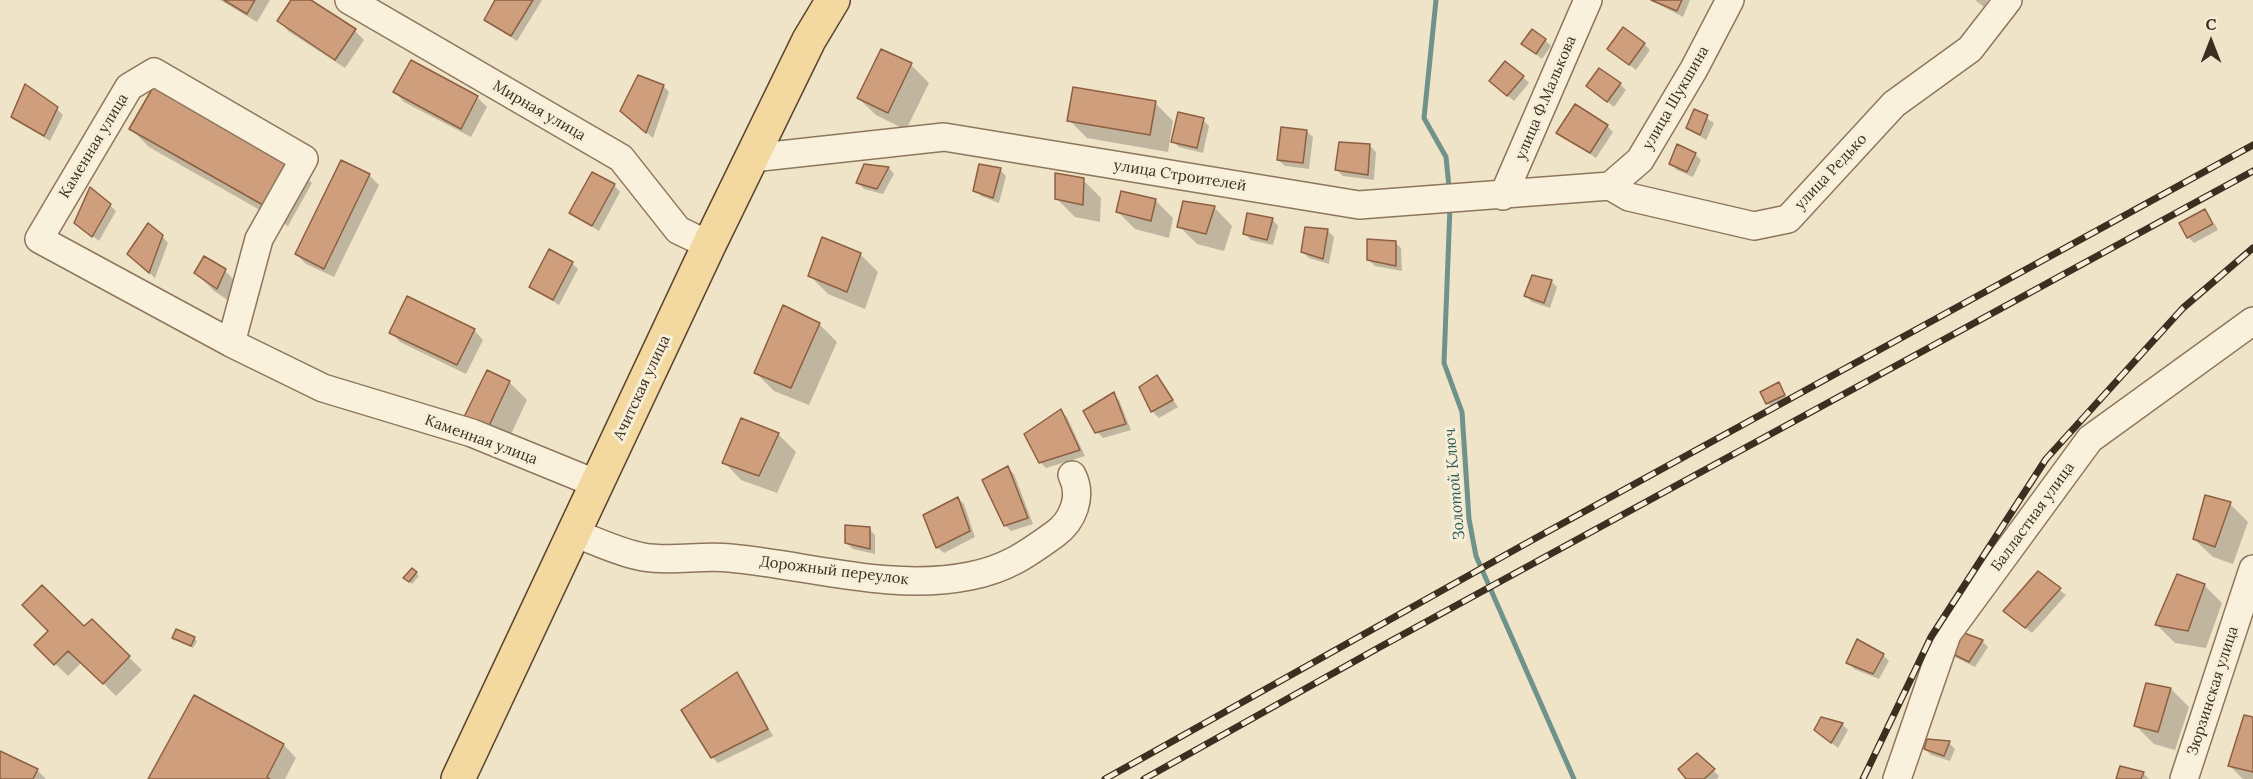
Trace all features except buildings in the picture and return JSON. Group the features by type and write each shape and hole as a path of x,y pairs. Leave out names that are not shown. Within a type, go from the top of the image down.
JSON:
{"main road":[{"name":"Ачитская улица","path":"458,779 709,245 809,40 833,0"}],"street":[{"name":"Мирная улица","path":"349,0 621,158 678,230 709,245"},
{"name":"улица Ф.Малькова","path":"1503,196 1588,0"},
{"name":"улица Шукшина","path":"1610,186 1640,160 1694,69 1730,0"},
{"name":"улица Редько","path":"1610,186 1629,197 1754,226 1788,219 1894,104 1970,49 2008,0"},
{"name":"Каменная улица","path":"231,343 259,239 304,159 154,72 129,87 39,239 231,343 323,388 472,433 597,484"},
{"name":"улица Строителей","path":"752,158 944,137 1359,206 1610,186"},
{"name":"Балластная улица","path":"1897,779 1947,634 2090,439 2253,321"},
{"name":"Дорожный переулок","path":"574,533 643,557 727,558 864,576 924,581 970,576 1014,563 1064,528 1077,503 1078,486 1072,475"},
{"name":"Зюрзинская улица","path":"2184,779 2253,568"}],"waterway":[{"name":"Золотой Ключ","path":"1436,0 1424,118 1446,157 1449,187"},
{"name":"Золотой Ключ","path":"1450,206 1444,363 1462,412 1469,519 1476,556 1574,779"}],"railway":[{"path":"1105,779 1525,544 2253,145"},
{"path":"1144,779 1380,647 2253,171"},
{"path":"1863,779 1931,637 2046,459 2183,308 2253,248"}]}
